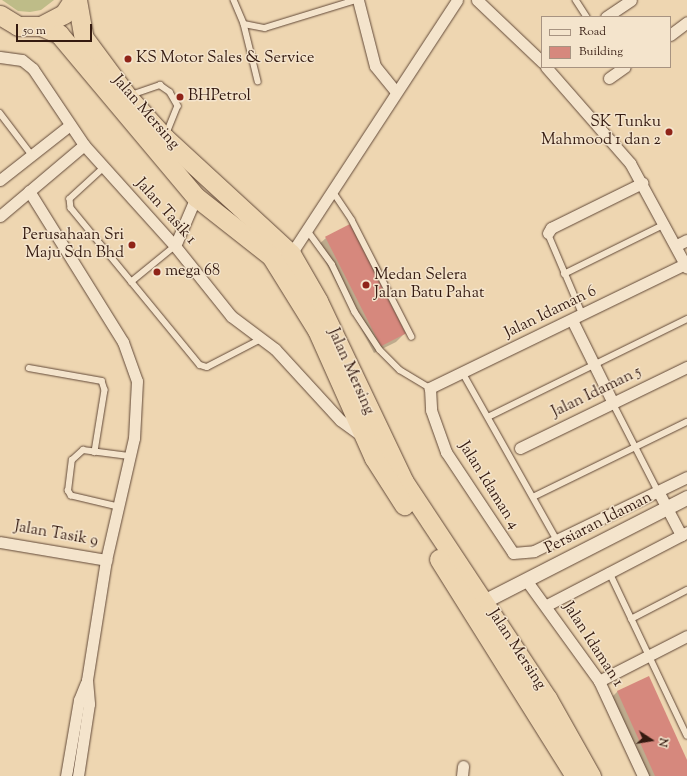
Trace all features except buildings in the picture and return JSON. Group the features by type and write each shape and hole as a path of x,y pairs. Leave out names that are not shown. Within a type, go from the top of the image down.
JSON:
{"highway":[{"path":"0,15 18,26 41,26 64,14 73,0"},
{"name":"Jalan Mersing","path":"78,0 84,38 96,68"},
{"path":"86,0 96,68 196,197 271,256 291,283 316,330 364,438 575,776"},
{"name":"Jalan Mersing","path":"41,26 59,34 70,48 96,68 127,96 165,138 292,254 318,300 387,451 423,513 547,698 591,776"},
{"path":"0,32 42,37 70,48"}],"street":[{"path":"357,0 375,66 396,92"},
{"path":"292,254 334,193 396,92 457,0"},
{"path":"477,0 541,61"},
{"path":"607,16 630,0"},
{"path":"671,34 687,22"},
{"name":"Jalan Tasik 1","path":"0,57 22,60 32,69 84,145 175,246 231,316 296,369 340,420 364,438"},
{"path":"547,68 612,140 642,183 666,224 686,266"},
{"path":"609,78 624,68"},
{"path":"0,180 70,125"},
{"path":"0,216 84,145"},
{"path":"548,233 551,228 642,183"},
{"path":"29,191 132,359 138,407 129,456 106,560 87,680 79,700 66,776"},
{"path":"175,246 196,197"},
{"path":"676,245 687,240"},
{"name":"Jalan Idaman 6","path":"430,388 686,266"},
{"path":"572,320 613,403"},
{"name":"Jalan Idaman 5","path":"520,448 687,367"},
{"name":"Jalan Idaman 4","path":"430,388 431,410 446,452 505,544 513,553 523,554 557,540 687,477"},
{"path":"547,605 609,571 684,534 666,508 658,491"},
{"name":"Persiaran Idaman","path":"484,602 687,498"},
{"name":"Jalan Tasik 9","path":"0,542 106,560"},
{"name":"Persiaran Idaman","path":"504,635 498,611 500,603 526,580"},
{"name":"Jalan Idaman 1","path":"526,580 547,605 599,681 643,776"},
{"path":"599,681 687,636"},
{"path":"78,776 89,704 87,680"}],"lane":[{"path":"234,0 244,24 258,81"},
{"path":"244,24 265,28 357,0"},
{"path":"576,0 586,16"},
{"path":"127,96 160,85 170,92 178,106 165,138"},
{"path":"1,116 32,155"},
{"path":"104,168 69,203 131,282 204,367 259,340"},
{"path":"334,193 349,214 412,337"},
{"path":"564,274 666,224"},
{"path":"308,231 329,259 355,312 380,350 400,370 430,388"},
{"path":"548,233 564,274 583,314"},
{"path":"131,282 175,246"},
{"path":"488,417 687,319"},
{"path":"30,368 97,378 105,385 95,452"},
{"path":"463,373 557,540"},
{"path":"613,403 658,491"},
{"path":"533,497 687,422"},
{"path":"118,507 78,499 68,491 76,454 83,450 129,456"},
{"path":"609,571 687,735"},
{"path":"631,619 687,590"}],"shaded area":[{"path":"2,0 54,0 41,10 30,12 18,11"}],"place":[{"name":"KS Motor Sales & Service","path":"128,59"},
{"name":"BHPetrol","path":"180,97"},
{"name":"SK Tunku Mahmood 1 dan 2","path":"669,132"},
{"name":"Perusahaan Sri Maju Sdn Bhd","path":"132,245"},
{"name":"mega 68","path":"157,272"},
{"name":"Medan Selera Jalan Batu Pahat","path":"366,285"}]}
